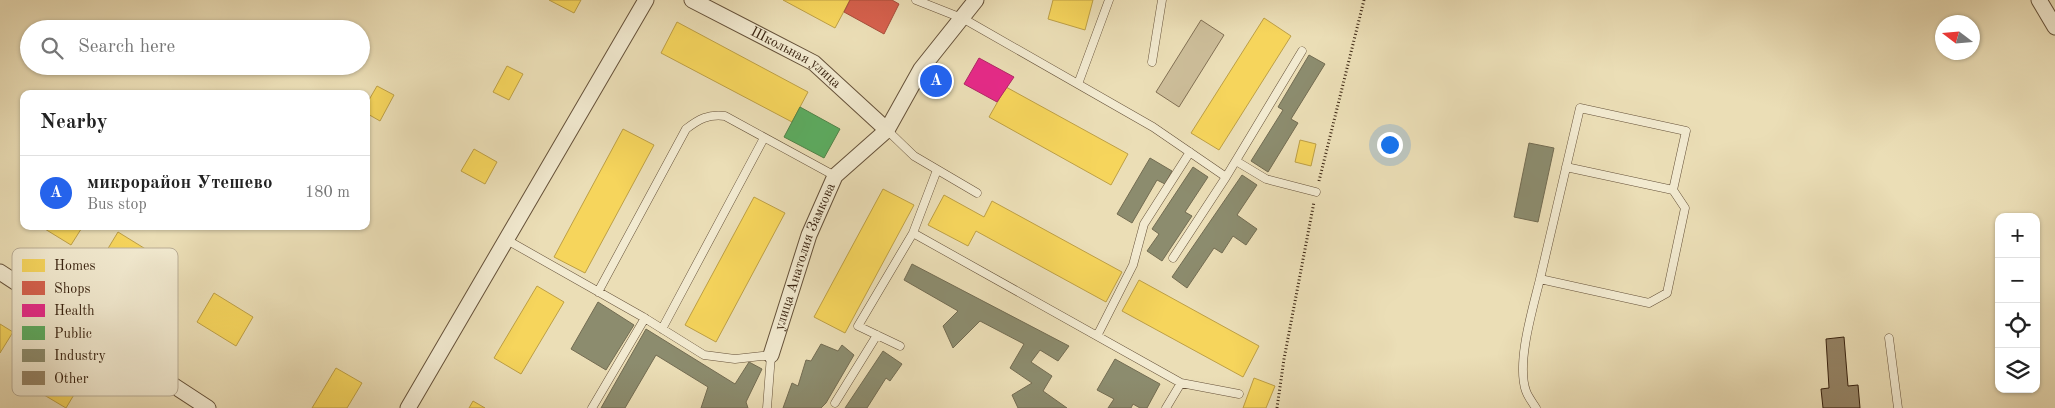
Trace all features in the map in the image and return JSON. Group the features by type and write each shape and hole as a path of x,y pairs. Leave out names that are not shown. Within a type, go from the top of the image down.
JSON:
{"street":[{"path":"408,408 646,0"},
{"name":"Школьная улица","path":"692,0 814,63 887,130"},
{"name":"улица Анатолия Замкова","path":"771,355 809,235 835,176 887,130 921,69 964,19 976,0"},
{"path":"2039,0 2055,27"},
{"path":"0,272 12,280"},
{"path":"178,388 208,408"}],"lane":[{"path":"916,0 964,19 1153,127 1226,178"},
{"path":"1078,84 1110,0"},
{"path":"1152,62 1162,0"},
{"path":"1173,258 1226,178 1302,51"},
{"path":"1536,408 1526,391 1523,356 1580,108 1686,131 1673,190"},
{"path":"598,292 686,129 697,120 712,115 724,116 835,176"},
{"path":"887,130 914,156 977,192"},
{"path":"662,329 764,138"},
{"path":"1097,336 1133,264 1144,224 1190,152"},
{"path":"1236,161 1266,179 1316,192"},
{"path":"1540,279 1649,303 1667,293 1685,208 1673,190 1566,167"},
{"path":"900,346 858,326 913,233 938,170"},
{"path":"913,233 1181,383 1239,394"},
{"path":"507,240 645,318 704,355 735,359 771,355 767,408"},
{"path":"592,408 645,318"},
{"path":"835,403 877,335"},
{"path":"1889,338 1898,408"},
{"path":"1166,408 1181,383"}],"shaded area":[{"path":"1201,20 1224,35 1179,107 1156,92"}],"building: Homes":[{"path":"549,0 581,0 574,13"},
{"path":"783,0 850,0 835,28"},
{"path":"1053,0 1093,0 1085,30 1048,19"},
{"path":"1264,18 1291,36 1219,150 1191,133"},
{"path":"677,22 808,92 792,122 661,53"},
{"path":"507,66 523,74 509,100 493,92"},
{"path":"377,86 394,95 380,121 370,115 370,98"},
{"path":"1006,87 1128,154 1111,185 989,117"},
{"path":"623,129 654,145 585,273 554,257"},
{"path":"1300,140 1316,144 1311,166 1295,162"},
{"path":"474,149 497,162 485,184 461,171"},
{"path":"883,189 914,205 845,333 814,317"},
{"path":"944,195 984,217 992,201 1122,272 1106,302 976,231 968,246 928,225"},
{"path":"754,197 785,213 716,342 685,325"},
{"path":"47,230 80,230 71,245"},
{"path":"118,232 144,248 108,248"},
{"path":"1139,280 1259,346 1243,377 1122,311"},
{"path":"537,286 564,302 521,374 494,358"},
{"path":"214,293 253,317 236,346 197,322"},
{"path":"0,324 12,331 12,334 0,353"},
{"path":"336,368 362,383 347,408 312,408"},
{"path":"1254,378 1275,386 1266,408 1243,408"},
{"path":"46,396 73,396 66,408"},
{"path":"473,401 485,408 469,408"}],"building: Shops":[{"path":"850,0 892,0 899,4 884,34 844,12"}],"building: Health":[{"path":"979,58 1014,77 997,102 964,84"}],"building: Public":[{"path":"800,107 840,129 824,158 784,137"}],"building: Industry":[{"path":"1309,55 1325,64 1291,119 1298,123 1268,172 1251,161 1283,110 1278,107"},
{"path":"1529,143 1554,148 1538,222 1514,217"},
{"path":"1150,158 1172,171 1165,184 1157,180 1132,223 1117,214"},
{"path":"1193,167 1208,177 1185,212 1192,216 1162,261 1147,251 1159,234 1152,229"},
{"path":"1242,175 1257,185 1237,215 1257,229 1246,245 1233,236 1222,253 1214,248 1187,288 1172,277"},
{"path":"912,264 1069,346 1058,361 1040,350 1031,362 1052,376 1043,391 1067,408 1018,408 1012,395 1032,383 1010,368 1024,344 980,321 953,348 943,326 958,311 904,280"},
{"path":"598,302 634,325 606,370 571,349"},
{"path":"646,329 735,384 749,362 762,369 746,402 748,408 701,408 708,387 656,355 625,408 601,408"},
{"path":"821,344 838,351 842,345 854,355 826,403 821,408 783,408 792,383 798,386 806,360 811,361"},
{"path":"883,351 902,364 890,381 886,378 867,408 845,408"},
{"path":"1115,359 1160,384 1147,408 1140,408 1133,404 1131,408 1108,408 1114,399 1097,390"}],"building: Other":[{"path":"1844,337 1848,386 1858,385 1860,408 1823,408 1821,389 1829,388 1826,339"}],"place":[{"name":"микрорайон Утешево","path":"936,81"}]}
